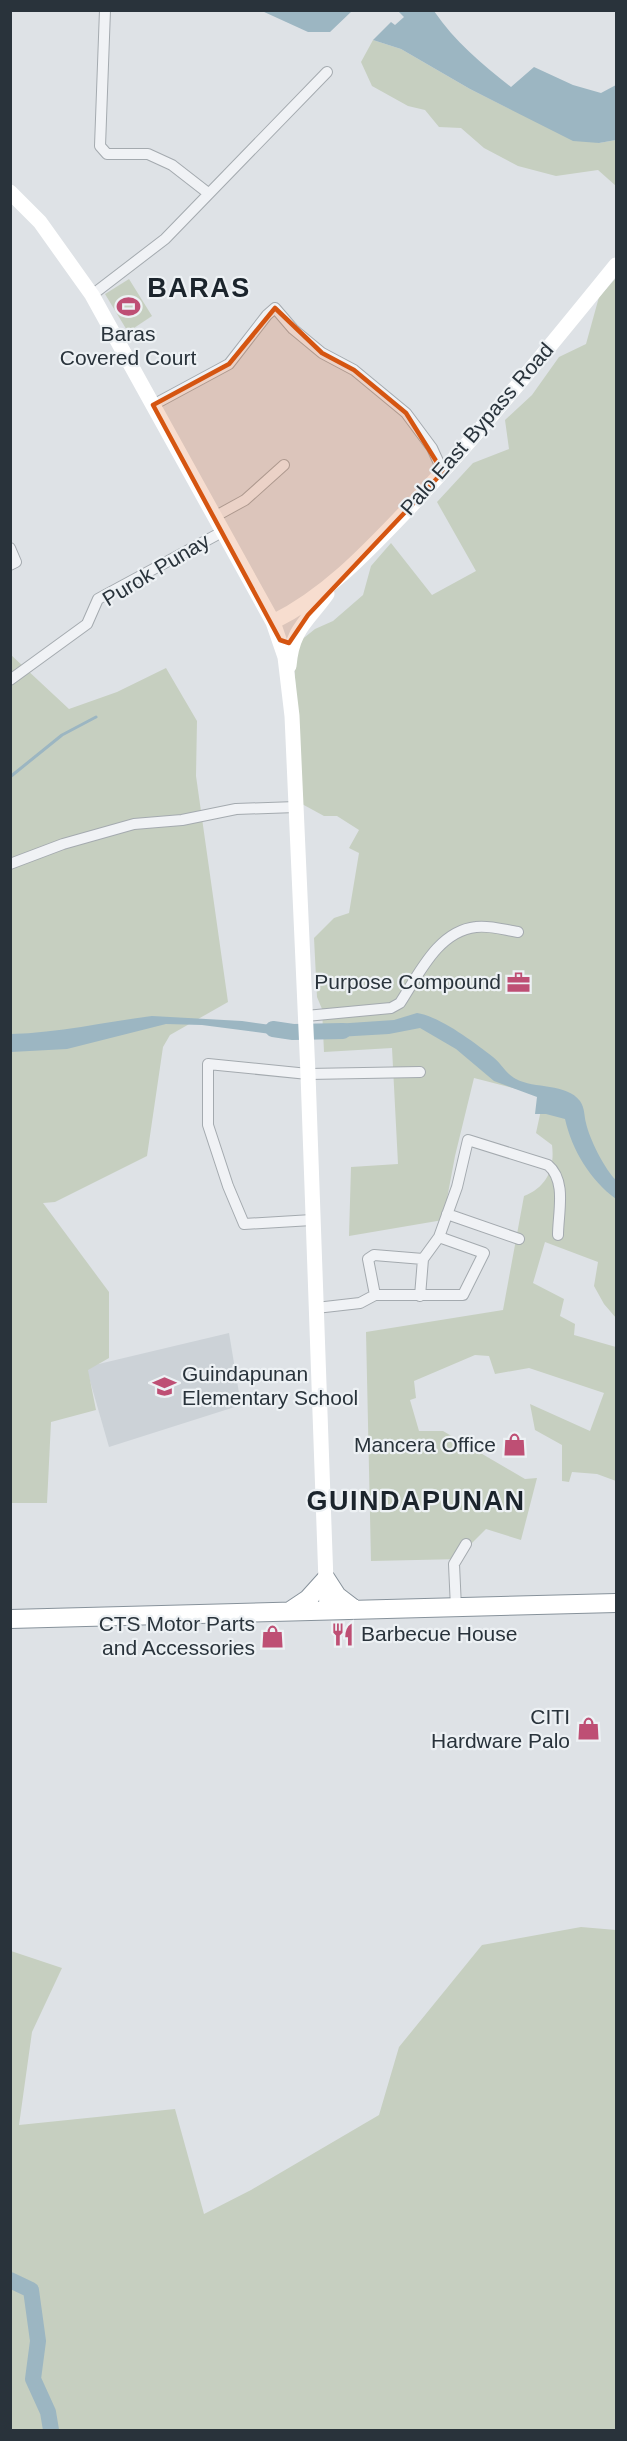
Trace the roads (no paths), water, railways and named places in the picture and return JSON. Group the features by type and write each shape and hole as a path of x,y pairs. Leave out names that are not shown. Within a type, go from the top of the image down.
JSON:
{"highway":[{"path":"290,1611 308,1599 326,1579 337,1596 354,1609"},
{"path":"10,1619 616,1604"}],"main road":[{"path":"10,192 40,222 92,295 273,622 280,640 288,676 296,807 307,1042 327,1610"},
{"name":"Palo East Bypass Road","path":"273,622 331,586 443,472 616,265"},
{"name":"Palo East Bypass Road","path":"288,676 290,656 298,632 331,586"},
{"path":"280,640 287,644 298,632"}],"street":[{"path":"105,10 100,146 107,154 148,154 172,165 208,194"},
{"path":"92,295 165,239 327,72"},
{"path":"153,405 229,364 275,308 293,329 322,353 354,370 406,413 432,448 443,472"},
{"path":"214,517 245,500 284,465"},
{"name":"Purok Punay","path":"10,680 87,624 98,599 222,532"},
{"path":"10,548 13,563"},
{"path":"10,864 63,844 134,824 182,820 236,809 296,807"},
{"path":"306,1019 391,1008 400,1003 439,946 456,933 477,927 518,932"},
{"path":"312,1220 244,1224 228,1186 208,1125 208,1064 308,1074 420,1072"},
{"path":"420,1296 423,1259 439,1237 457,1187 468,1140 548,1165 556,1172 559,1182 558,1236"},
{"path":"447,1214 519,1239"},
{"path":"316,1308 360,1303 375,1295 463,1295 484,1253 439,1237"},
{"path":"375,1295 368,1259 370,1257 423,1259"},
{"path":"456,1608 454,1564 466,1544"}],"water":[{"path":"352,10 330,32 308,32 262,11"},
{"path":"398,11 434,11 460,43 511,87 534,67 573,85 601,93 616,85 616,140 599,143 573,141 470,89 401,49 373,40 391,22 395,25 404,17"},
{"path":"417,1013 446,1024 466,1037 493,1057 516,1079 567,1091 574,1095 583,1106 590,1137 607,1169 616,1180 616,1199 598,1183 583,1164 572,1142 565,1119 546,1114 535,1114 537,1097 494,1081 456,1049 420,1028 389,1034 320,1038 320,1025 394,1020"},
{"path":"152,1016 242,1021 293,1028 293,1037 202,1025 166,1024 67,1049 11,1052 11,1034"}],"waterway":[{"path":"10,777 62,735 96,717"},
{"path":"273,1029 293,1032 343,1031"},
{"path":"10,2280 31,2290 38,2341 33,2379 48,2412 51,2430"}],"place":[{"name":"Baras Covered Court","path":"128,306"},
{"name":"Purpose Compound","path":"519,982"},
{"name":"Guindapunan Elementary School","path":"164,1386"},
{"name":"Mancera Office","path":"514,1445"},
{"name":"Barbecue House","path":"343,1634"},
{"name":"CTS Motor Parts and Accessories","path":"273,1636"},
{"name":"CITI Hardware Palo","path":"588,1729"}],"district":[{"name":"BARAS","path":"199,288"},
{"name":"GUINDAPUNAN","path":"416,1501"}]}
